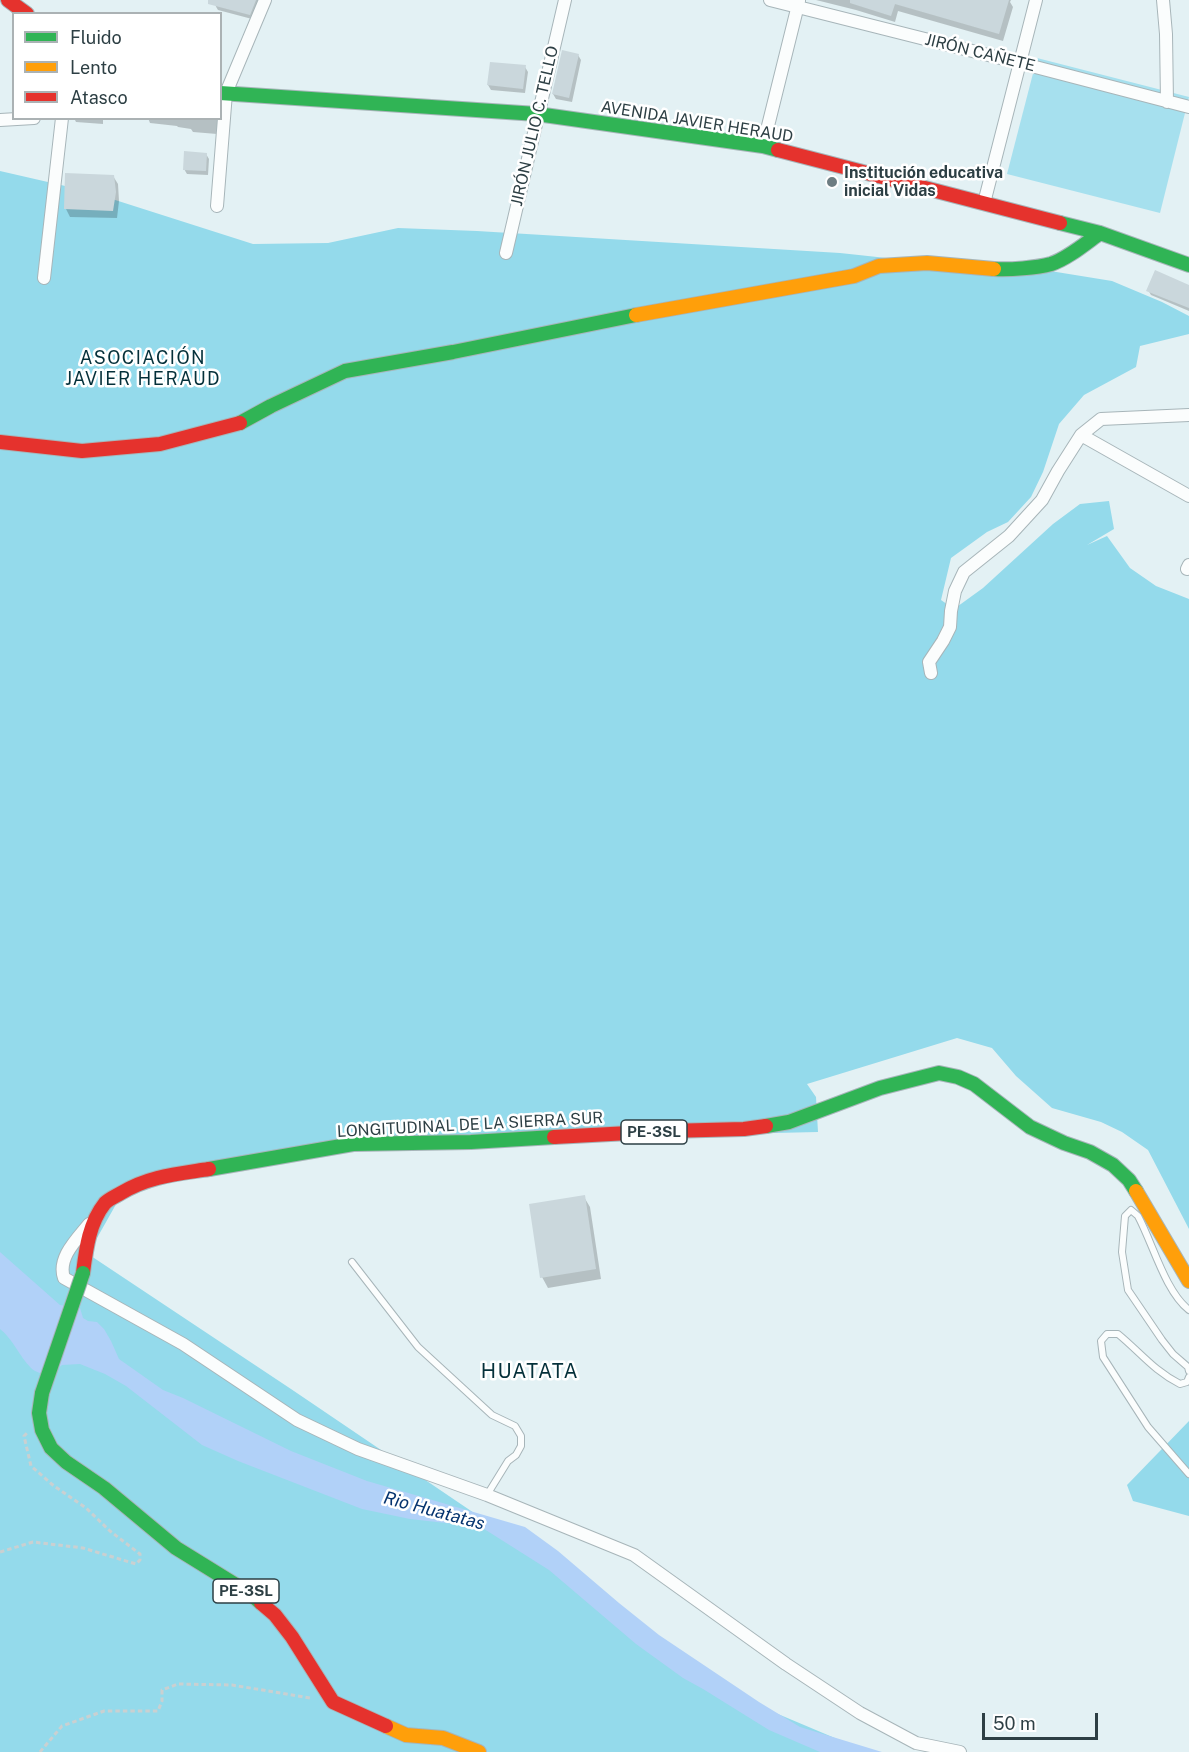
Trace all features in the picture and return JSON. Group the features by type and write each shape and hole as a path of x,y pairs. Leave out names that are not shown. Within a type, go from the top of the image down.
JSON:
{"main road":[{"path":"8,0 24,12"},
{"name":"AVENIDA JAVIER HERAUD","path":"223,93 537,114 763,146 1100,232 1189,265"},
{"path":"0,442 82,450 160,444 237,425 345,371 453,352 600,321 854,276 879,266 927,263 1006,270 1052,264 1100,232"},
{"name":"LONGITUDINAL DE LA SIERRA SUR","path":"106,1202 136,1184 156,1178 353,1144 471,1142 744,1129 789,1122 880,1088 939,1073 958,1077 974,1084 1030,1127 1090,1152 1113,1165 1129,1180 1189,1281"},
{"path":"42,1430 39,1413 42,1393 83,1273 91,1230 106,1202"},
{"name":"PE-3SL","path":"42,1430 51,1448 66,1462 104,1488 176,1548 252,1595 275,1615 292,1637 333,1702"},
{"path":"333,1702 406,1736 443,1738 479,1752"}],"street":[{"path":"222,112 223,93 265,0"},
{"name":"JIRÓN JULIO C. TELLO","path":"506,253 565,0"},
{"name":"JIRÓN CAÑETE","path":"770,0 798,4 1189,107"},
{"path":"984,203 1036,0"},
{"path":"1163,0 1167,102"},
{"path":"763,146 798,4"},
{"path":"44,278 62,120"},
{"path":"217,206 222,120"},
{"path":"931,673 929,662 950,627 955,591 964,572 1009,536 1042,500 1081,435 1101,419 1189,415"},
{"path":"1081,435 1189,496"},
{"path":"106,1202 68,1253 62,1270 64,1278 183,1344 297,1420 358,1449 487,1496 634,1554 786,1664 860,1713 916,1743 960,1752"}],"lane":[{"path":"1189,1310 1163,1273 1142,1223 1131,1210 1125,1216 1122,1252 1128,1290 1162,1340 1188,1367 1189,1371"},
{"path":"352,1262 418,1347 492,1415 515,1426 522,1436 521,1446 516,1455 508,1461 487,1496"},
{"path":"1189,1377 1187,1382 1180,1384 1168,1378 1155,1370 1118,1334 1107,1334 1101,1341 1103,1357 1148,1427 1189,1474"}],"path":[{"path":"0,1552 33,1542 83,1548 136,1564 140,1560 140,1554 110,1531 86,1508 54,1486 31,1466 24,1436 30,1430 42,1430"},
{"path":"40,1752 62,1726 104,1711 158,1711 162,1701 162,1690 178,1684 232,1685 333,1702"}],"shaded area":[{"path":"1037,58 1189,97 1160,213 1007,174"},
{"path":"0,171 87,191 253,244 328,243 398,228 840,253 933,263 1038,269 1112,281 1189,316 1189,334 1140,346 1136,367 1084,395 1059,424 1043,472 1031,497 1008,522 987,532 951,558 941,600 954,609 983,588 1053,524 1080,504 1109,501 1114,529 1087,545 1107,536 1130,568 1156,586 1189,599 1189,1229 1148,1150 1122,1132 1101,1122 1052,1108 1016,1076 992,1048 957,1038 807,1084 816,1097 818,1132 421,1141 174,1175 119,1199 88,1254 759,1706 868,1752 0,1752"},
{"path":"1189,1421 1189,1516 1133,1501 1127,1485"}],"water":[{"name":"Rio Huatatas","path":"0,1252 60,1305 80,1308 83,1318 97,1322 104,1329 119,1359 163,1390 291,1451 367,1481 525,1527 558,1551 659,1635 759,1702 800,1727 882,1752 820,1752 769,1730 683,1678 636,1644 549,1570 481,1527 410,1519 362,1509 202,1445 126,1386 105,1374 80,1364 62,1365 49,1376 35,1371 0,1329"}],"building":[{"path":"208,0 256,0 250,15 208,4"},
{"path":"850,0 1009,0 999,34 895,4 891,16 850,3"},
{"path":"562,50 579,54 569,98 552,94"},
{"path":"490,62 526,65 523,89 487,85"},
{"path":"184,151 207,153 206,171 183,170"},
{"path":"65,173 114,175 116,192 113,211 64,209"},
{"path":"1155,270 1189,285 1189,308 1146,291"},
{"path":"585,1195 596,1269 540,1278 529,1204"}],"traffic: fast":[{"path":"222,93 537,114 778,150"},
{"path":"1060,223 1100,233 1189,265"},
{"path":"994,269 1038,267 1057,262 1100,233"},
{"path":"240,423 345,371 636,315"},
{"path":"766,1126 789,1122 880,1088 939,1073 958,1077 974,1084 1030,1127 1090,1152 1113,1165 1129,1180 1136,1191"},
{"path":"209,1169 353,1144 471,1142 554,1137"},
{"path":"42,1393 83,1273"},
{"path":"42,1393 39,1413 42,1430 51,1448 66,1462 104,1488 176,1548 252,1595 261,1603"}],"traffic: slow":[{"path":"636,315 854,276 879,266 927,263 994,269"},
{"path":"1136,1191 1189,1281"},
{"path":"386,1726 406,1735 443,1738 479,1752"}],"traffic: jam":[{"path":"8,0 24,12"},
{"path":"778,150 1060,223"},
{"path":"0,442 82,451 160,444 240,423"},
{"path":"554,1137 744,1129 766,1126"},
{"path":"83,1273 87,1246 95,1219 107,1202 132,1187 153,1179 209,1169"},
{"path":"261,1603 275,1615 292,1637 333,1702 386,1726"}],"place":[{"name":"Institución educativa inicial Vidas","path":"832,182"}],"district":[{"name":"ASOCIACIÓN JAVIER HERAUD","path":"143,368"},
{"name":"HUATATA","path":"530,1372"}]}
